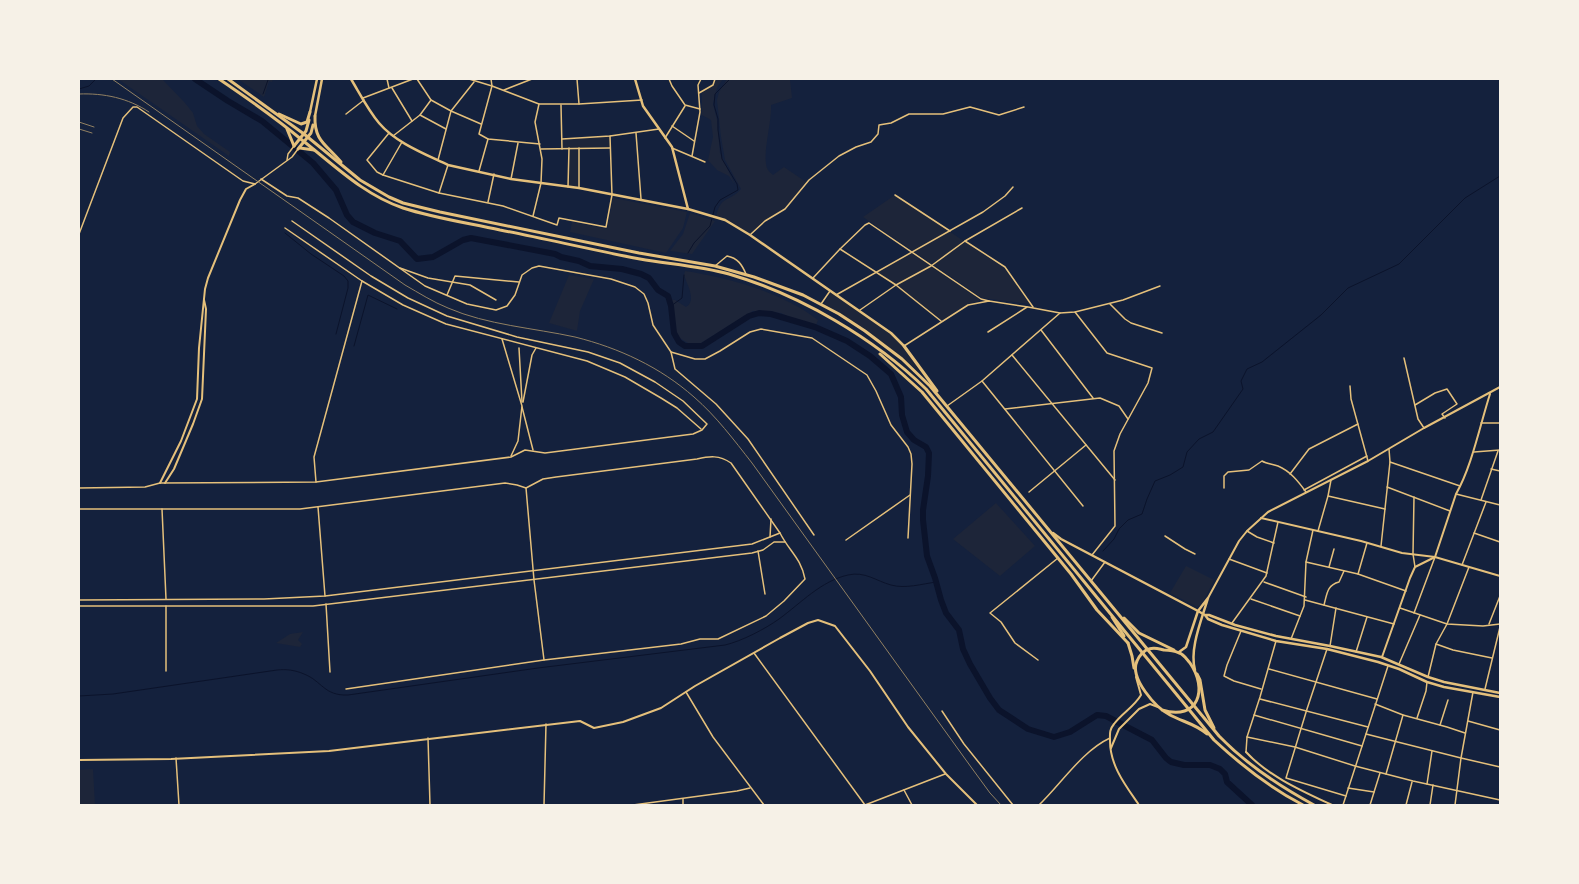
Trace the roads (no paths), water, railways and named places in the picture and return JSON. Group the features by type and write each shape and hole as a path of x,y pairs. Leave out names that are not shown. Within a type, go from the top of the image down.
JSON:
{"main road":[{"path":"219,79 300,138 357,184 380,198 402,208 638,258 727,274 759,284 800,302 860,337 898,364 926,390 1214,740"},
{"path":"228,79 274,111 376,190 403,203 639,253 715,266 746,274 803,295 865,330 902,358 930,386 1219,736 1233,750 1262,774 1314,805"},
{"path":"286,128 294,146 306,131 317,79"},
{"path":"298,149 311,133 322,79"},
{"path":"351,79 379,124 389,133 402,142 448,165 511,179 568,186 688,209 725,220 750,235 891,333 920,366 947,406"},
{"path":"635,79 643,106 672,147 688,209"},
{"path":"274,111 301,124 306,122 310,112"},
{"path":"315,116 314,126 317,136 346,168"},
{"path":"298,149 305,148 316,151"},
{"path":"860,337 900,370 922,392 1058,558 1097,610 1128,643"},
{"path":"1050,532 1204,615 1208,619 1241,631 1276,641 1327,649 1384,664 1427,682 1444,687 1500,697"},
{"path":"1136,676 1136,663 1147,649 1155,648 1179,652 1186,648 1198,612 1208,598"},
{"path":"1162,710 1173,713 1182,713 1194,706 1197,699 1199,689 1192,658 1208,598"},
{"path":"1107,601 1139,633 1179,652 1186,658 1200,680 1207,717 1219,736"},
{"path":"1103,604 1128,643 1136,676 1146,692 1162,710 1170,715 1199,727 1247,769 1271,786 1303,805"},
{"path":"1204,615 1209,615 1276,636 1382,657 1428,677 1444,682 1500,693"},
{"path":"1384,664 1386,659"}],"street":[{"path":"388,79 389,88"},
{"path":"346,114 364,99 413,79"},
{"path":"417,79 431,100 451,112 482,124"},
{"path":"469,79 504,90 539,104 561,105 642,100"},
{"path":"491,79 492,86 479,134 488,139 540,144"},
{"path":"504,90 532,79"},
{"path":"577,79 579,104"},
{"path":"670,79 672,86 685,105 700,109"},
{"path":"692,156 700,109 698,85 701,79"},
{"path":"699,93 713,84 715,79"},
{"path":"438,160 451,112 474,81"},
{"path":"392,87 412,121"},
{"path":"393,136 420,115 431,100"},
{"path":"533,216 541,183 541,149 535,122 539,104"},
{"path":"561,105 562,149"},
{"path":"666,138 685,105"},
{"path":"79,234 122,118 133,107 137,107 243,181 255,184"},
{"path":"750,235 765,221 785,209 809,180 839,156 856,146 871,142 878,134 879,125 891,123 909,114 943,114 970,107 999,115 1024,107"},
{"path":"420,115 446,130"},
{"path":"672,126 695,141"},
{"path":"562,138 610,136 659,129"},
{"path":"389,133 367,160 377,172 383,175 440,193 488,203 533,216 557,225 559,218 606,227 612,195 610,136"},
{"path":"636,133 641,201"},
{"path":"479,171 488,139"},
{"path":"383,175 402,142"},
{"path":"511,179 518,143"},
{"path":"287,160 288,154 294,146"},
{"path":"672,147 706,162"},
{"path":"568,186 569,148"},
{"path":"579,148 579,188"},
{"path":"541,149 610,148"},
{"path":"160,483 181,441 197,399 199,348 205,289 214,261 246,189 292,157 298,149"},
{"path":"440,193 448,165"},
{"path":"488,203 494,174"},
{"path":"261,178 288,196 298,198 329,218 396,267 425,286 468,304 496,310 507,306 515,295 522,275 532,268 539,266 611,279 635,287 644,294 648,303 653,325 671,352 675,369 716,404 748,439 814,535"},
{"path":"836,295 983,212 1005,196 1013,187"},
{"path":"895,195 950,231"},
{"path":"858,311 896,286 931,266 965,241 1022,208"},
{"path":"79,488 145,487 160,483 316,482 511,456 525,450 545,453 693,434 702,430 707,424 683,401 655,382 620,363 588,352 517,337 447,316 408,298 372,276 292,221"},
{"path":"813,278 840,249 869,224 912,251 931,266 981,299 989,301 1060,313 1075,312 1110,304 1160,286"},
{"path":"285,228 362,281 403,305 446,324 587,362 625,377 677,408 702,430"},
{"path":"965,241 1005,267 1034,308"},
{"path":"840,249 896,286 941,322"},
{"path":"715,266 727,256 732,257 741,262 746,274"},
{"path":"396,267 428,278 470,285 496,300"},
{"path":"447,295 455,276 519,282"},
{"path":"316,482 314,457 362,281"},
{"path":"821,304 830,291"},
{"path":"165,483 174,469 202,399 206,309 204,299"},
{"path":"904,346 968,305 989,301"},
{"path":"1110,304 1131,323 1162,333"},
{"path":"988,332 1028,307"},
{"path":"1075,312 1107,353 1152,368 1148,383 1120,434 1114,451 1115,526 1092,555"},
{"path":"947,406 982,381 1060,313"},
{"path":"671,352 695,359 705,359 750,332 762,329 812,338 867,375 891,425 908,447 911,454 912,464 908,538"},
{"path":"1041,330 1093,398"},
{"path":"502,339 522,406 533,451"},
{"path":"519,348 522,406"},
{"path":"511,456 518,441 522,406 532,355 536,348"},
{"path":"1012,355 1115,480"},
{"path":"1404,358 1418,418 1424,428"},
{"path":"982,381 1084,506"},
{"path":"1350,386 1351,399 1368,461"},
{"path":"1208,598 1239,541 1247,531 1268,512 1368,461 1424,428 1500,387"},
{"path":"1415,405 1435,393 1446,389 1457,404 1455,405 1458,410"},
{"path":"1414,613 1472,452 1490,394 1489,393"},
{"path":"1005,409 1100,398 1119,406 1128,419"},
{"path":"1445,418 1442,414 1455,405"},
{"path":"1481,423 1500,423"},
{"path":"1290,474 1309,449 1358,424"},
{"path":"1029,492 1086,445"},
{"path":"1381,546 1390,462 1389,448"},
{"path":"1472,452 1499,450 1481,500"},
{"path":"79,509 300,509 505,484 517,484 526,488 543,480 556,477 711,456 723,458 731,463 771,519 803,568 805,579 784,601 766,616 718,640 700,639 681,644 544,660 346,689"},
{"path":"1304,490 1367,456"},
{"path":"1224,488 1224,476 1228,472 1249,470 1262,461 1269,465 1277,466 1293,476 1306,492"},
{"path":"1390,462 1460,486"},
{"path":"1491,469 1500,471"},
{"path":"1318,531 1331,480"},
{"path":"1387,487 1450,511"},
{"path":"526,488 534,580 544,660"},
{"path":"1456,494 1500,505"},
{"path":"846,540 910,495"},
{"path":"1328,496 1385,509"},
{"path":"1382,657 1415,567 1413,554 1414,497"},
{"path":"1462,565 1486,502"},
{"path":"318,507 325,596"},
{"path":"162,509 166,599"},
{"path":"1261,518 1367,542 1402,553 1435,557 1500,576"},
{"path":"770,537 771,519"},
{"path":"1232,623 1264,582 1278,522"},
{"path":"1291,639 1305,599 1306,562 1313,530"},
{"path":"1247,531 1257,537 1274,542"},
{"path":"79,600 264,599 325,596 752,544 780,533"},
{"path":"1474,533 1500,542"},
{"path":"1165,536 1185,550 1195,554"},
{"path":"79,606 313,606 534,580 758,551 774,542 785,542"},
{"path":"1358,574 1367,542"},
{"path":"1329,567 1334,549"},
{"path":"758,551 765,594"},
{"path":"1415,567 1435,557"},
{"path":"1038,660 1015,643 1001,622 990,613 1058,558"},
{"path":"1229,559 1267,573"},
{"path":"1091,581 1105,562"},
{"path":"1306,562 1358,574 1406,591"},
{"path":"1428,677 1436,644 1447,624 1469,567"},
{"path":"1324,605 1328,588 1334,583 1339,582 1344,571"},
{"path":"1264,582 1305,599 1394,624"},
{"path":"1489,625 1500,596"},
{"path":"1250,599 1300,616"},
{"path":"326,604 330,672"},
{"path":"166,606 166,671"},
{"path":"1330,646 1336,608"},
{"path":"1400,608 1447,624 1483,626 1500,624"},
{"path":"1399,664 1420,615"},
{"path":"1356,652 1367,617"},
{"path":"79,760 176,758 328,751 580,721 594,728 623,722 661,708 780,638 818,620 834,626 870,671 908,727 946,774 977,805"},
{"path":"1484,689 1500,627"},
{"path":"1241,631 1224,676 1234,681 1262,690"},
{"path":"1276,641 1260,699 1246,737 1246,752 1254,761 1281,779 1332,805"},
{"path":"1436,644 1453,650 1492,658"},
{"path":"1327,649 1306,711 1286,778 1346,796"},
{"path":"754,653 865,805 946,774"},
{"path":"1343,805 1388,666"},
{"path":"1269,669 1377,699"},
{"path":"1136,676 1141,695 1138,701 1114,724 1110,731 1110,749 1113,762 1118,773 1139,805"},
{"path":"1417,719 1427,682"},
{"path":"686,692 713,737 764,805"},
{"path":"1455,805 1461,758 1473,692"},
{"path":"1260,699 1368,727"},
{"path":"1440,725 1448,700"},
{"path":"1375,704 1403,715 1440,725 1465,734"},
{"path":"1110,749 1119,729 1140,709 1146,705 1154,705 1162,710"},
{"path":"942,711 964,744 1013,805"},
{"path":"1254,715 1362,746"},
{"path":"1386,774 1403,715"},
{"path":"1468,721 1500,730"},
{"path":"544,805 546,724"},
{"path":"1366,734 1500,767"},
{"path":"1246,737 1295,747 1380,773 1500,800"},
{"path":"428,738 430,805"},
{"path":"1039,805 1083,758 1101,742 1110,738"},
{"path":"1427,784 1432,751"},
{"path":"176,758 179,805"},
{"path":"1374,805 1371,804 1380,773"},
{"path":"1406,805 1413,781"},
{"path":"1430,805 1433,785"},
{"path":"633,805 684,799 750,788"},
{"path":"1348,788 1374,792"},
{"path":"904,790 912,805"},
{"path":"683,805 684,799"}],"waterway":[{"path":"195,79 262,121 313,163 336,190 347,215 353,222 375,233 400,241 417,259 433,257 463,240 471,238 555,254 590,266 622,269 641,274 649,278 658,290 668,296 671,306 674,333 679,342 685,346 702,346 749,316 759,313 771,314 815,327 847,341 870,356 891,374 901,397 902,415 907,432 914,440 926,447 929,453 928,476 923,510 927,556 946,613 959,630 963,649 970,664 990,698 999,710 1028,729 1054,737 1070,732 1097,715 1106,716 1152,740 1171,762 1184,765 1210,765 1220,769 1225,774 1227,782 1252,805"},
{"path":"688,253 694,243 710,226 715,207 720,200 738,190 737,184 722,159 718,119 714,105 715,94 730,79"},
{"path":"79,89 89,86 95,80"},
{"path":"263,94 268,80"},
{"path":"1103,551 1114,539 1119,529 1128,520 1142,514 1155,481 1170,475 1183,467 1187,452 1199,439 1213,432 1243,389 1241,381 1247,369 1262,362 1321,315 1348,288 1399,264 1465,198 1500,176"},
{"path":"285,233 311,254 344,276 348,281 348,288 336,334"},
{"path":"671,306 682,298 684,275"},
{"path":"354,346 368,295 397,309"},
{"path":"79,696 113,694 277,670 294,671 304,674 328,691 340,695 348,695 538,668 725,645 746,638 767,627 820,587 848,575 865,575 896,586 914,586 936,582"}],"railway":[{"path":"112,79 405,285 431,300 463,314 511,326 575,337 607,347 638,360 681,386 710,412 752,463 971,767 1001,805"},
{"path":"79,94 98,94 116,97 133,103 149,112"},
{"path":"79,122 94,127"},
{"path":"79,129 92,133"}]}
